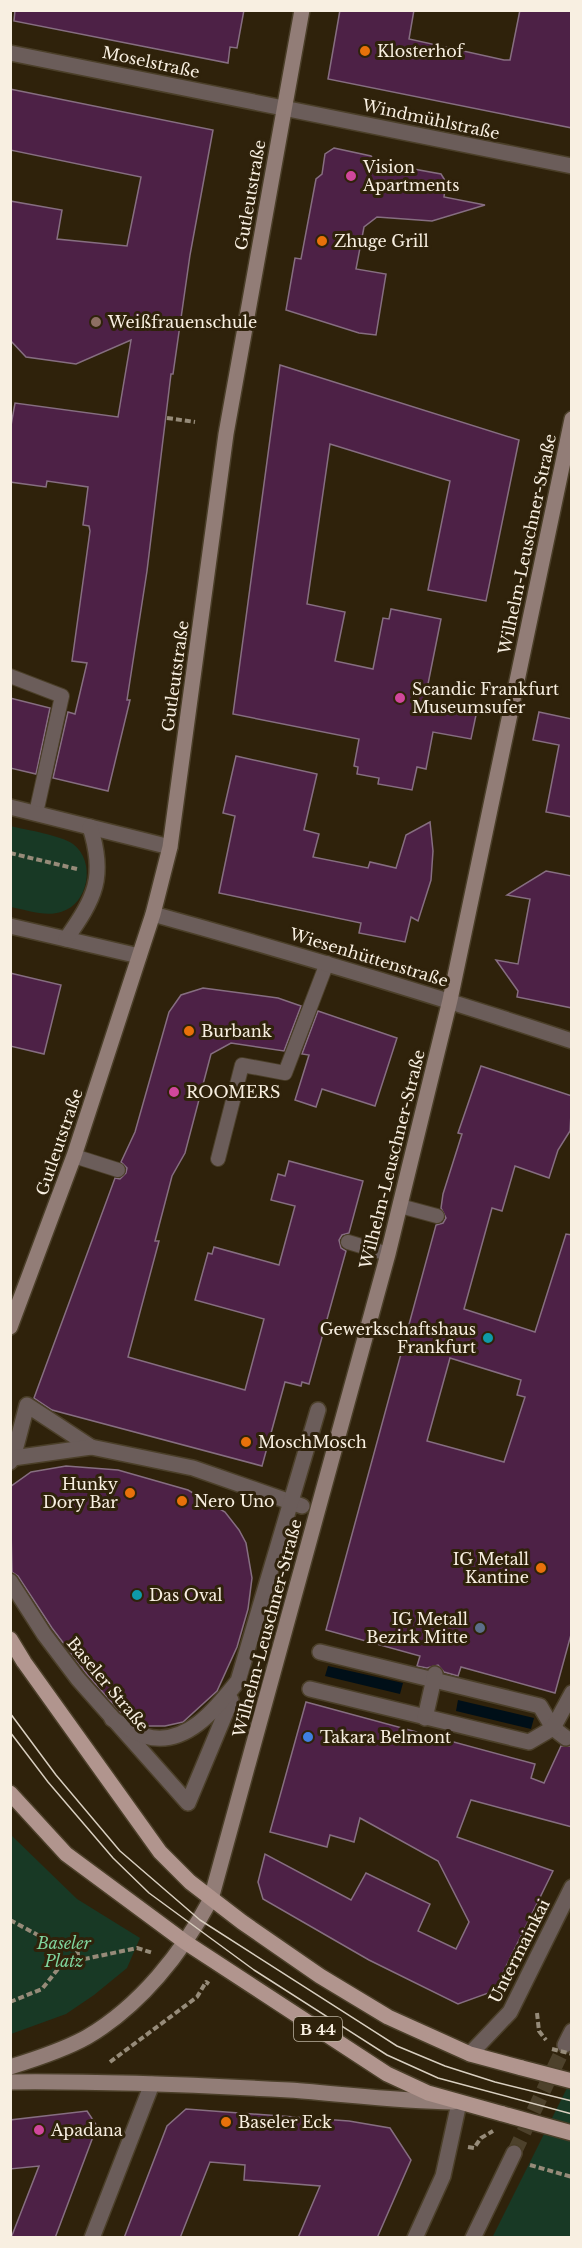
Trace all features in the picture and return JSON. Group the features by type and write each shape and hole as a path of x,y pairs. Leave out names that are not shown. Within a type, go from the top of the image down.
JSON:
{"main road":[{"name":"Gutleutstraße","path":"10,1327 74,1156 153,914 170,847 226,434 302,10"},
{"name":"Wilhelm-Leuschner-Straße","path":"211,1899 400,1206 450,1000 567,463 572,418"},
{"name":"B 44","path":"10,1639 160,1852 211,1899 320,1976 388,2017 470,2054 572,2081"},
{"name":"B 44","path":"10,1652 24,1662"},
{"name":"B 44","path":"10,1793 66,1854 185,1942 387,2074 459,2103 572,2133"},
{"path":"10,2067 86,2038 117,2017 155,1979 185,1942 211,1899"},
{"path":"10,2082 152,2084 330,2093 401,2102 459,2103"}],"street":[{"name":"Moselstraße","path":"10,53 283,106"},
{"name":"Windmühlstraße","path":"283,106 572,166"},
{"path":"10,807 170,847"},
{"path":"66,939 94,895 99,875 98,851 90,827"},
{"name":"Wiesenhüttenstraße","path":"153,914 450,1000 572,1041"},
{"path":"10,926 139,956"},
{"path":"91,1447 27,1405 12,1460 91,1447 193,1468 296,1504"},
{"name":"Wilhelm-Leuschner-Straße","path":"188,1803 238,1681 296,1504 318,1410"},
{"name":"Baseler Straße","path":"10,1581 44,1634 112,1719 188,1803"},
{"path":"320,1652 434,1677 540,1706 570,1695"},
{"path":"425,1718 434,1677"},
{"name":"Wilhelm-Leuschner-Straße","path":"112,1719 145,1737 176,1737 213,1713 238,1681"},
{"path":"310,1689 529,1742 553,1728 570,1695"},
{"path":"540,1706 553,1728 566,1738"},
{"name":"Untermainkai","path":"470,2054 510,2012 572,1887"},
{"path":"563,2049 572,2031"},
{"path":"92,2238 152,2084"},
{"path":"415,2238 443,2176 459,2103"},
{"path":"473,2238 519,2158"}],"lane":[{"path":"10,675 62,696 36,813"},
{"path":"218,1159 242,1065 285,1073 327,963"},
{"path":"74,1156 118,1170"},
{"path":"400,1206 436,1216"},
{"path":"348,1242 388,1254"}],"path":[{"path":"166,418 195,422"},
{"path":"10,853 99,875"},
{"path":"10,1920 60,1947"},
{"path":"75,1961 77,1952 74,1947 65,1944 60,1947 56,1956 62,1964 69,1965 75,1961 137,1948 154,1953"},
{"path":"10,2002 42,1989 62,1964"},
{"path":"107,2064 196,1997 206,1982"},
{"path":"537,2013 539,2031"},
{"path":"462,2146 474,2148 481,2138 495,2130"},
{"path":"519,2158 572,2178"}],"green space":[{"path":"10,826 60,838 73,844 80,851 87,871 86,881 78,900 70,907 61,912 49,914 11,907"},
{"name":"Baseler Platz","path":"11,1835 77,1899 140,1938 127,1968 94,1995 66,2014 11,2034"},
{"path":"571,2080 571,2237 492,2238"}],"shaded area":[{"path":"328,1666 403,1683 400,1694 325,1676"},
{"path":"458,1700 534,1718 531,1729 456,1711"}],"building":[{"path":"15,10 244,10 237,48 230,47 228,63 14,21"},
{"path":"340,10 414,10 409,39 510,60 520,10 572,10 572,128 328,79"},
{"path":"10,89 213,130 190,255 173,374 171,374 147,571 127,700 130,700 108,791 53,778 68,712 75,714 87,663 72,661 90,531 89,526 83,525 88,487 47,481 46,487 10,482 10,431 15,403 118,417 131,340 76,364 26,357 10,340 10,201 62,210 57,239 127,246 141,177 10,150"},
{"path":"334,148 371,156 375,162 441,174 446,182 444,197 485,205 432,221 377,217 364,227 356,269 386,274 376,335 359,333 286,310 295,258 301,259 316,179 322,174 325,154"},
{"path":"280,365 519,440 486,601 428,590 450,481 330,444 307,604 345,612 335,661 373,669 383,618 389,619 391,609 441,619 424,704 476,715 471,739 433,732 426,769 417,767 412,790 378,784 379,778 357,774 358,767 354,766 359,739 233,714"},
{"path":"10,698 50,708 36,774 10,768"},
{"path":"539,712 572,719 572,817 546,812 559,745 533,740"},
{"path":"236,756 317,774 304,830 319,834 313,857 368,868 370,862 396,868 406,835 430,822 433,851 431,880 418,921 411,917 405,942 359,933 361,923 219,893 235,816 223,813"},
{"path":"546,871 572,876 572,1008 517,997 518,991 496,960 518,964 530,899 507,895"},
{"path":"10,973 61,985 44,1054 10,1046"},
{"path":"203,988 278,998 301,1006 284,1051 231,1043 211,1054 185,1153 172,1176 155,1241 159,1241 128,1357 245,1390 264,1319 195,1300 208,1253 212,1254 214,1247 279,1265 295,1206 271,1200 278,1174 285,1176 289,1161 363,1181 349,1233 342,1235 339,1240 341,1248 346,1251 309,1384 302,1382 301,1386 285,1382 262,1466 52,1410 34,1398 115,1178 120,1179 126,1173 127,1168 121,1162 135,1132 169,1012 181,995"},
{"path":"318,1011 397,1038 375,1106 322,1089 316,1107 295,1100 309,1055 302,1054"},
{"path":"481,1066 572,1096 570,1131 558,1150 549,1178 515,1166 502,1211 492,1208 464,1309 535,1332 566,1234 572,1235 572,1631 555,1693 461,1667 458,1676 444,1672 438,1665 427,1668 417,1666 420,1656 326,1630 436,1225 443,1223 446,1218 441,1208 443,1194 462,1134 458,1133","holes":["450,1358 521,1380 517,1395 525,1397 504,1462 427,1441"]},
{"name":"Das Oval","path":"66,1466 118,1470 188,1490 225,1512 246,1543 252,1578 248,1609 237,1647 217,1691 183,1722 165,1726 147,1726 121,1713 86,1673 52,1628 18,1576 12,1572 10,1487 31,1472"},
{"path":"306,1702 535,1764 531,1778 544,1783 561,1746 572,1746 572,1827 471,1800 457,1837 553,1871 494,1991 458,2004 369,1960 263,1899 258,1882 265,1854 351,1900 366,1873 430,1904 418,1931 456,1949 469,1922 438,1861 360,1818 354,1842 330,1835 327,1847 270,1832"},
{"path":"186,2109 349,2121 390,2128 411,2160 377,2238 298,2238 320,2186 244,2180 245,2165 210,2162 180,2238 124,2238 167,2126"},
{"path":"87,2111 97,2126 55,2238 11,2238 39,2166 10,2169 10,2120"}],"tunnel":[{"path":"514,2153 565,2045"}],"tram line":[{"path":"10,1713 56,1775 120,1851 200,1920 397,2046 445,2066 495,2082 572,2101"},
{"path":"10,1732 48,1782 113,1858 149,1893 254,1970 387,2055 438,2078 572,2114"}],"place":[{"name":"Klosterhof","path":"365,51"},
{"name":"Vision Apartments","path":"351,176"},
{"name":"Zhuge Grill","path":"322,241"},
{"name":"Weißfrauenschule","path":"96,322"},
{"name":"Scandic Frankfurt Museumsufer","path":"400,698"},
{"name":"Burbank","path":"189,1031"},
{"name":"ROOMERS","path":"174,1092"},
{"name":"Gewerkschaftshaus Frankfurt","path":"488,1338"},
{"name":"MoschMosch","path":"246,1442"},
{"name":"Hunky Dory Bar","path":"130,1493"},
{"name":"Nero Uno","path":"182,1501"},
{"name":"IG Metall Kantine","path":"541,1568"},
{"name":"Das Oval","path":"137,1595"},
{"name":"IG Metall Bezirk Mitte","path":"480,1628"},
{"name":"Takara Belmont","path":"308,1737"},
{"name":"Baseler Eck","path":"226,2122"},
{"name":"Apadana","path":"39,2130"}]}
